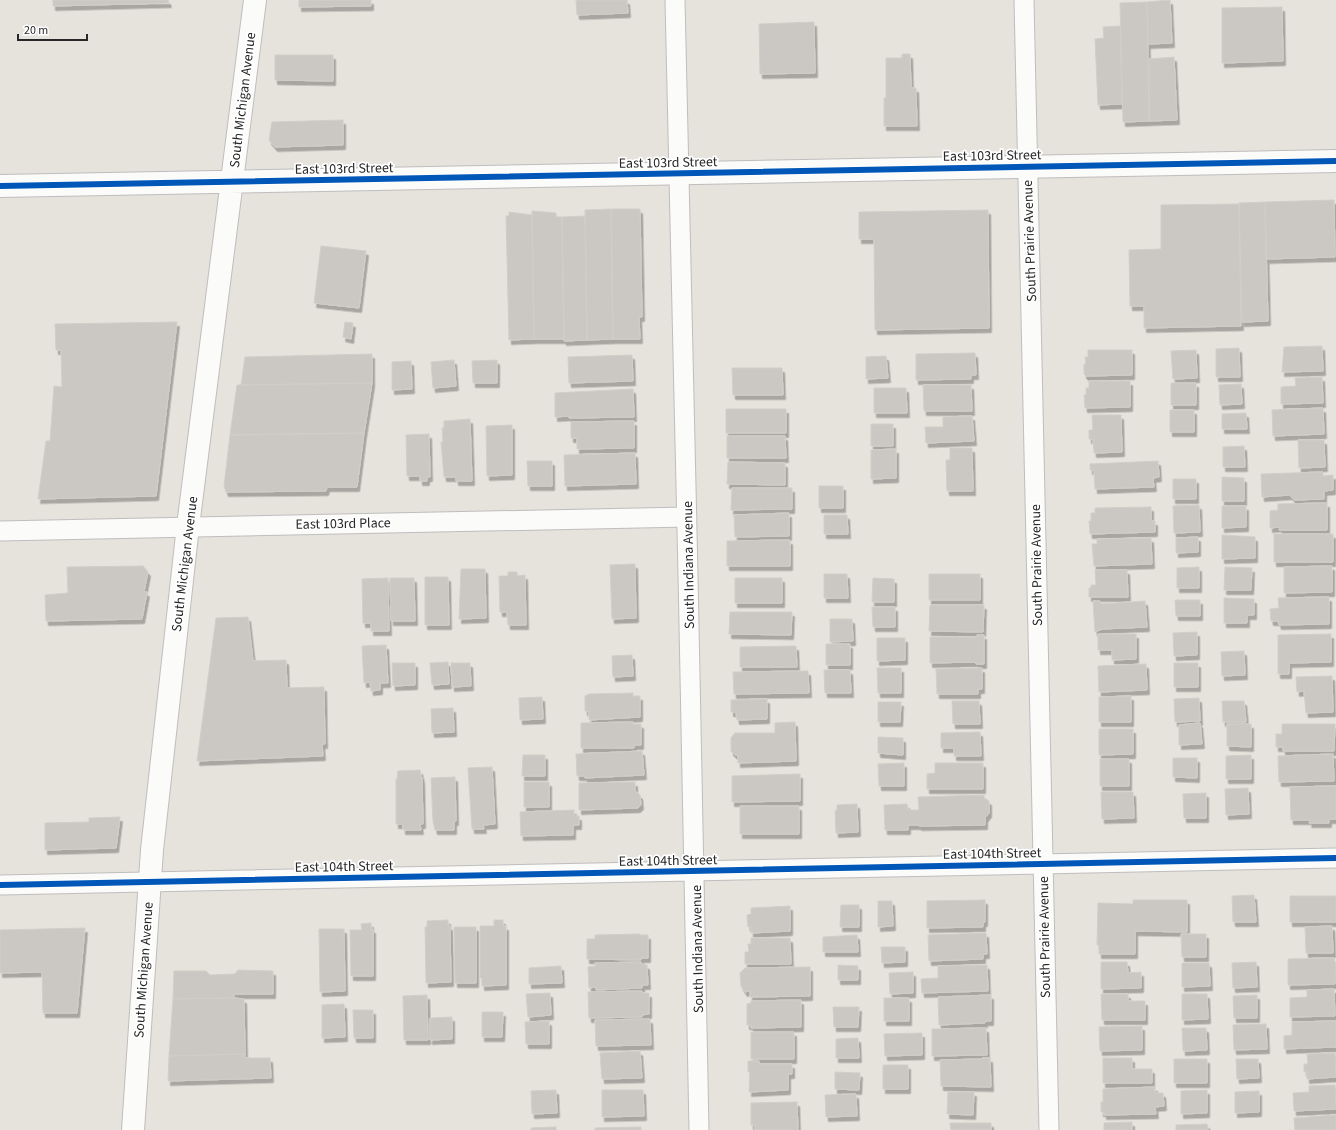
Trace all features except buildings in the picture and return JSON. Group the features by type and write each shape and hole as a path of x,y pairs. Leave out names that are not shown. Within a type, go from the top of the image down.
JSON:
{"main road":[{"name":"South Michigan Avenue","path":"133,1130 148,882 188,526 255,0"},
{"name":"East 103rd Street","path":"0,186 1336,160"}],"street":[{"name":"South Indiana Avenue","path":"675,0 696,871 699,1130"},
{"name":"South Prairie Avenue","path":"1024,0 1049,1130"},
{"name":"East 103rd Place","path":"0,531 687,517"},
{"name":"East 104th Street","path":"0,885 1336,858"}],"cycle path":[{"path":"0,186 1336,161"},
{"path":"0,885 1336,858"}]}
